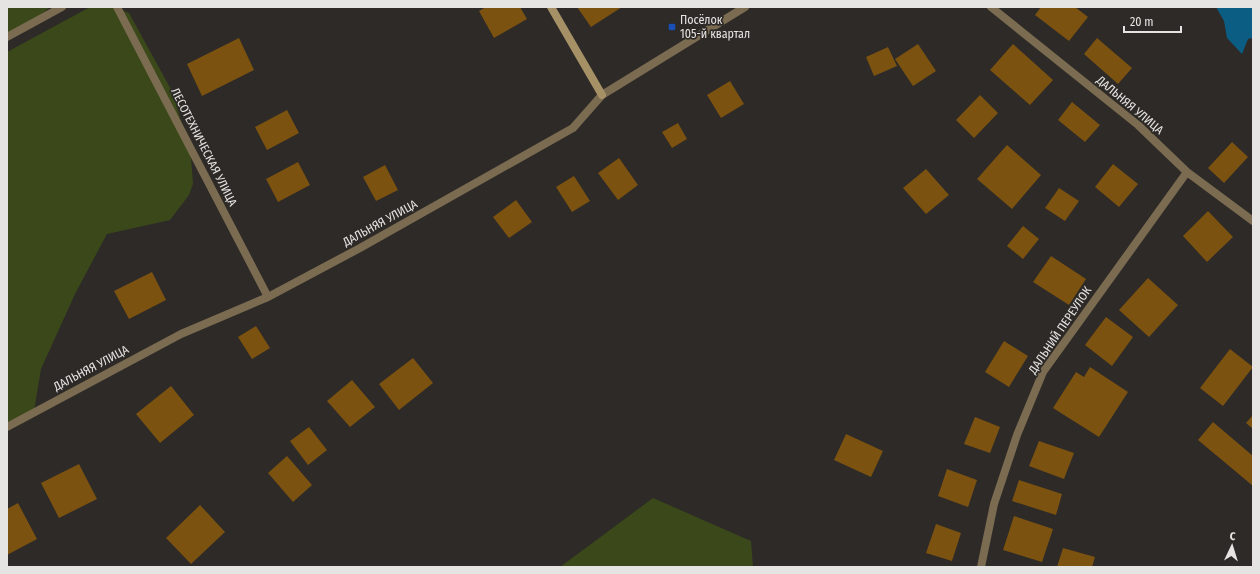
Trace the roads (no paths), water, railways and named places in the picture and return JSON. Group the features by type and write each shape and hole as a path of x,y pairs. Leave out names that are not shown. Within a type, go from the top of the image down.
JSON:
{"street":[{"path":"7,37 62,7"},
{"name":"ЛЕСОТЕХНИЧЕСКАЯ УЛИЦА","path":"117,7 268,297"},
{"path":"551,7 602,95"},
{"name":"ДАЛЬНЯЯ УЛИЦА","path":"7,426 181,334 268,297 360,248 573,128 602,95 745,7"},
{"name":"ДАЛЬНЯЯ УЛИЦА","path":"991,7 1138,125 1187,172 1253,221"},
{"name":"ДАЛЬНИЙ ПЕРЕУЛОК","path":"980,567 994,504 1017,435 1043,372 1187,172"}],"water":[{"path":"1216,7 1253,7 1253,38 1248,39 1242,54 1227,38 1224,21"}],"place":[{"name":"Посёлок 105-й квартал","path":"672,27"}]}
